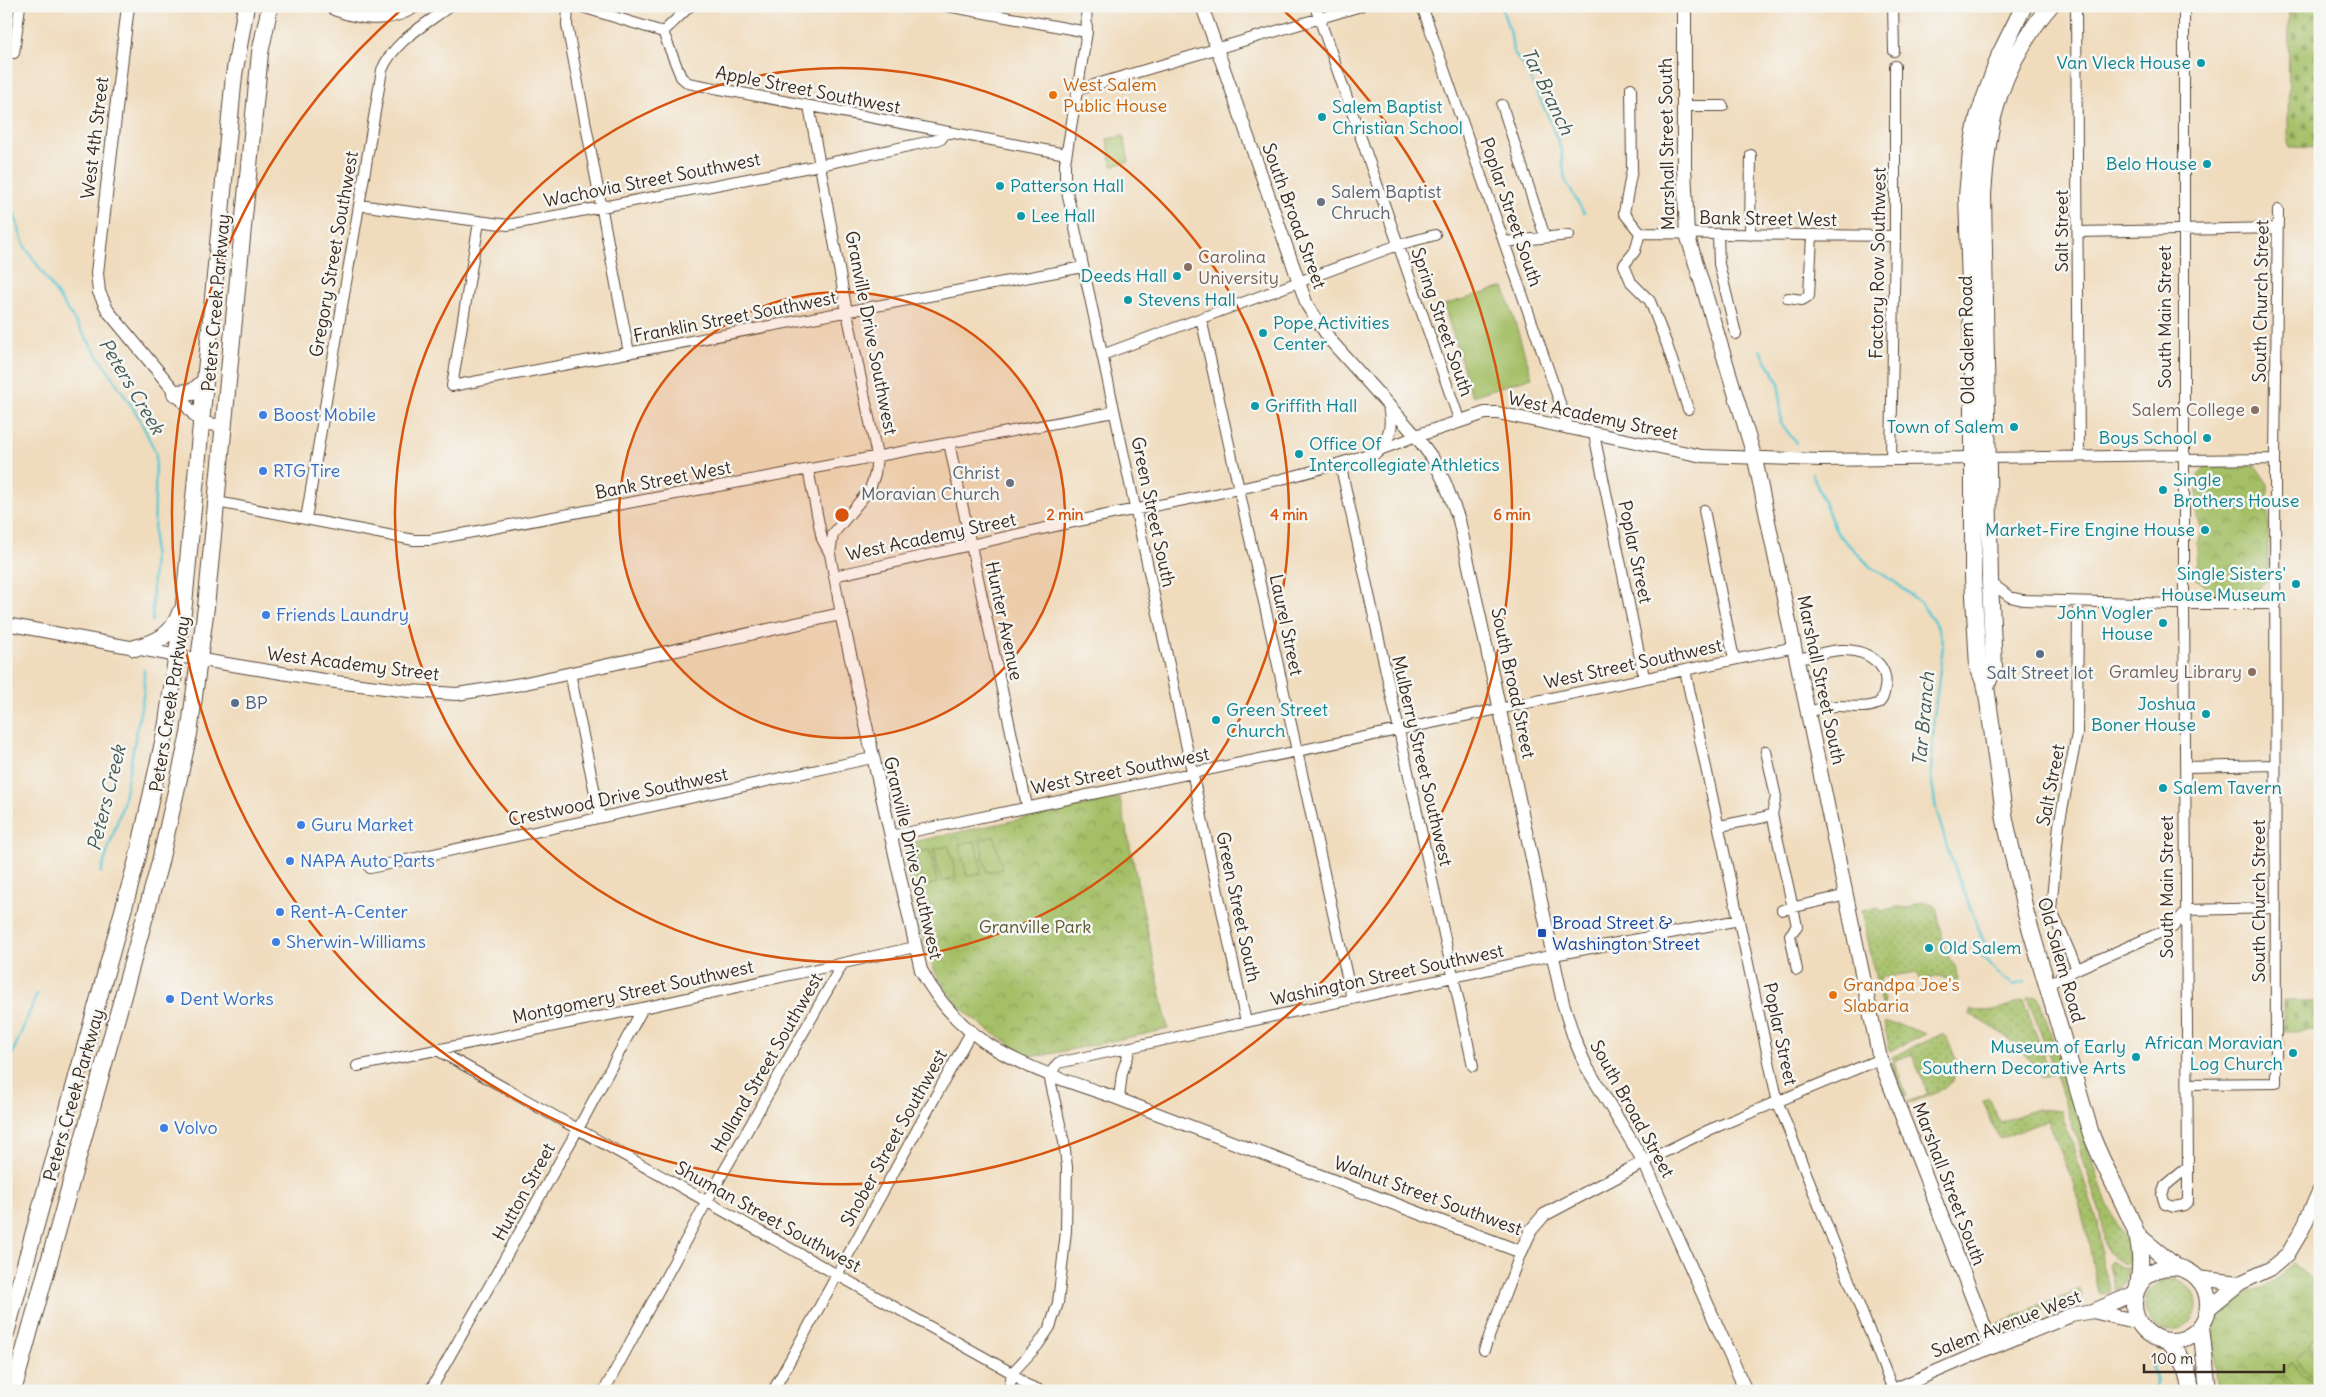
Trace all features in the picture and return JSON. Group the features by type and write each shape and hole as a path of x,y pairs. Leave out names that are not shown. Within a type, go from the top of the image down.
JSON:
{"highway":[{"path":"336,6 358,13 373,15 389,14 409,6"}],"main road":[{"name":"Peters Creek Parkway","path":"6,1333 129,887 160,763 178,656 184,604 235,67 246,6"},
{"name":"Peters Creek Parkway","path":"13,1391 152,893 184,760 200,659 217,502 260,53 270,6"},
{"name":"Marshall Street South","path":"1684,6 1687,234 1755,459 1880,1059 1992,1347"},
{"name":"Old Salem Road","path":"1986,686 1994,667 1982,458 1974,374 1967,196 1971,152 1978,117 1992,76 2024,6"},
{"name":"Old Salem Road","path":"2050,6 2026,39 2002,84 1986,146 1983,196 1982,458 1973,577 1977,658 1978,667 1986,686 2005,820 2026,914 2045,986 2071,1062 2091,1134 2101,1161 2136,1234 2140,1270 2136,1289"},
{"path":"175,393 193,392 205,381"},
{"path":"135,648 158,641 170,632 184,604"},
{"path":"129,887 152,893"},
{"path":"89,1030 111,1036"},
{"path":"53,1161 75,1166"},
{"path":"2208,1391 2201,1326 2208,1309 2240,1283 2270,1269 2288,1254 2301,1232 2320,1190"},
{"name":"Old Salem Road","path":"2136,1234 2176,1267"},
{"path":"2201,1326 2186,1338 2168,1341 2156,1338 2146,1332 2134,1313 2136,1289 2145,1277 2154,1271 2165,1267 2176,1267 2187,1271 2197,1278 2205,1292 2208,1309"},
{"path":"2197,1278 2240,1283"},
{"name":"Salem Avenue West","path":"1992,1347 2072,1315 2092,1311 2136,1289"},
{"path":"2092,1311 2138,1322"},
{"path":"2168,1341 2183,1358 2188,1371 2191,1391"}],"street":[{"path":"14,53 20,6"},
{"name":"West 4th Street","path":"128,6 97,273 99,292 108,311 201,423"},
{"name":"Gregory Street Southwest","path":"306,519 382,70 396,47 450,6"},
{"path":"568,6 567,25 629,353"},
{"path":"579,6 663,32 690,6"},
{"path":"947,6 1087,32"},
{"name":"Green Street South","path":"1086,6 1087,32 1066,154 1065,182 1246,1022"},
{"name":"South Broad Street","path":"1202,6 1297,282 1307,305 1320,328 1416,436 1433,459 1445,482 1459,520 1563,1003 1576,1044 1586,1066 1644,1162 1746,1391"},
{"name":"Spring Street South","path":"1315,6 1460,422"},
{"path":"1077,90 1361,6"},
{"name":"Poplar Street South","path":"1422,6 1569,429"},
{"path":"1893,6 1894,51"},
{"name":"Salt Street","path":"2076,6 2079,456"},
{"name":"South Main Street","path":"2184,6 2184,604 2187,767 2188,1167"},
{"name":"Apple Street Southwest","path":"663,32 681,77 688,83 1066,154"},
{"name":"Factory Row Southwest","path":"1891,459 1895,236 1895,66"},
{"path":"1631,88 1632,169 1624,213 1640,233 1635,251 1624,265 1631,282 1650,300 1688,410"},
{"path":"1502,105 1545,237"},
{"name":"Granville Drive Southwest","path":"809,106 847,312 877,456 875,474 870,489 833,534 830,554"},
{"path":"1684,106 1723,106"},
{"name":"Wachovia Street Southwest","path":"359,205 479,222 508,224 941,139 946,132"},
{"path":"1750,234 1752,155"},
{"name":"South Church Street","path":"2188,1084 2276,1083 2274,908 2275,459 2278,210"},
{"name":"Franklin Street Southwest","path":"479,222 452,386 1083,267"},
{"path":"2078,232 2277,228"},
{"name":"Bank Street West","path":"1640,233 1895,236"},
{"path":"1718,234 1719,264 1736,334"},
{"path":"1102,356 1297,282 1398,246 1435,235"},
{"path":"1504,242 1569,235"},
{"path":"1788,298 1802,300 1809,296 1812,235"},
{"name":"Laurel Street","path":"1201,318 1352,998"},
{"path":"1377,452 1387,442 1392,429 1389,406"},
{"name":"Bank Street West","path":"217,502 414,540 430,540 1114,412"},
{"name":"West Academy Street","path":"834,576 1240,487 1340,463 1377,452 1416,436 1486,413 1498,413 1702,456 1755,459 2079,456 2275,459"},
{"path":"201,423 224,426"},
{"name":"Poplar Street","path":"1594,434 1644,677"},
{"name":"Hunter Avenue","path":"949,443 1027,806"},
{"name":"Mulberry Street Southwest","path":"1340,463 1473,1066"},
{"name":"Granville Drive Southwest","path":"808,469 822,538 830,554 872,758 891,836 914,947 921,970 932,992 951,1016 988,1045 1028,1067 1048,1075"},
{"path":"1704,510 1734,659"},
{"path":"1990,582 2010,597 2022,600 2276,604"},
{"name":"Salt Street","path":"2078,602 2078,734 2058,824 2051,909 2078,969"},
{"name":"West Academy Street","path":"6,624 178,656 336,682 434,693 471,693 841,614"},
{"name":"West Street Southwest","path":"891,836 1734,659 1840,650 1868,654 1880,664 1885,674 1885,690 1881,701 1876,705 1859,707 1833,706 1808,712"},
{"name":"Poplar Street","path":"1685,670 1778,1103 1892,1390"},
{"path":"570,673 600,818"},
{"path":"1766,751 1776,797 1772,814 1797,926 1790,935 1797,970"},
{"name":"Crestwood Drive Southwest","path":"370,868 872,758"},
{"path":"2187,767 2275,765"},
{"path":"1720,826 1764,818 1772,814"},
{"path":"1782,910 1846,896"},
{"path":"2045,986 2078,969 2173,927 2187,910 2274,908"},
{"name":"Washington Street Southwest","path":"1048,1075 1058,1063 1554,955 1739,920"},
{"name":"Montgomery Street Southwest","path":"357,1066 643,1008 914,947"},
{"name":"Holland Street Southwest","path":"604,1391 707,1201 843,962"},
{"name":"Hutton Street","path":"430,1391 578,1129 643,1008"},
{"name":"Shober Street Southwest","path":"773,1391 971,1032"},
{"path":"1119,1099 1122,1073 1131,1047"},
{"name":"Shuman Street Southwest","path":"437,1050 1012,1373 1025,1384 1042,1391"},
{"name":"Walnut Street Southwest","path":"1048,1075 1119,1099 1521,1252 1531,1230 1544,1215 1709,1130 1778,1103 1880,1059"},
{"path":"1009,1391 1012,1373 1038,1345 1046,1333 1055,1316 1058,1303 1066,1231 1067,1167 1064,1142 1048,1075"},
{"path":"1484,1350 1521,1252"},
{"name":"Salem Avenue West","path":"1892,1390 1992,1347"}],"green space":[{"path":"2289,6 2320,6 2320,148 2288,147"},
{"path":"1124,136 1129,162 1112,166 1107,139"},
{"path":"1504,287 1532,377 1472,396 1444,305"},
{"path":"2255,465 2268,484 2268,579 2255,592 2214,593 2197,579 2197,542 2200,530 2197,517 2197,476 2207,466"},
{"name":"Granville Park","path":"1120,798 1168,1029 1045,1055 1032,1056 1021,1052 981,1025 960,1007 936,973 927,952 915,908 903,844"},
{"path":"994,836 1002,869 987,872 980,840"},
{"path":"975,841 982,873 967,876 959,844"},
{"path":"949,846 956,878 941,882 934,849"},
{"path":"930,850 937,883 922,886 915,853"},
{"path":"1927,902 1937,910 1945,949 1957,969 1957,983 1939,976 1921,981 1917,972 1880,978 1885,1009 1882,1010 1862,911 1879,907 1880,911 1898,907 1910,908 1916,903"},
{"path":"2034,996 2039,998 2107,1204 2133,1255 2129,1257 2129,1263 2122,1263 2115,1259 2106,1247 2101,1217 2057,1078 2027,998"},
{"path":"2023,1000 2026,1007 2024,1008 2027,1010 2051,1075 2041,1078 2027,1057 2010,1040 1991,1026 1969,1014 1971,1010 1985,1011 1998,1009"},
{"path":"2284,1001 2320,1001 2320,1031 2284,1031"},
{"path":"1884,1023 1898,1024 1926,1034 1890,1051"},
{"path":"1942,1034 1947,1038 1958,1064 1951,1067 1954,1076 1953,1081 1943,1089 1912,1102 1907,1102 1928,1094 1912,1054 1894,1061 1892,1057"},
{"path":"1894,1062 1907,1096 1904,1097 1891,1063"},
{"path":"1989,1098 2000,1122 2037,1109 2061,1111 2098,1222 2102,1260 2110,1291 2098,1293 2087,1234 2073,1182 2048,1120 1999,1139 1983,1101"},
{"path":"2111,1261 2121,1267 2129,1267 2125,1283 2115,1291 2109,1265"},
{"path":"2293,1264 2320,1286 2320,1391 2218,1391 2212,1335 2219,1315 2226,1305 2274,1281"},
{"path":"2171,1279 2185,1283 2193,1291 2197,1305 2193,1319 2185,1327 2171,1331 2157,1327 2149,1319 2145,1305 2149,1291 2157,1283"},
{"path":"2080,1289 2082,1297 2059,1304 1999,1329 1996,1324"},
{"path":"2320,1334 2320,1356 2308,1345"},
{"path":"2305,1348 2320,1361 2319,1382 2295,1359"},
{"path":"2291,1362 2315,1385 2310,1391 2299,1391 2281,1373"},
{"path":"2278,1376 2293,1391 2271,1391 2267,1387"}],"waterway":[{"name":"Tar Branch","path":"1501,6 1511,35 1513,52 1525,68 1549,118 1561,149 1565,180 1584,213"},
{"name":"Peters Creek","path":"6,188 24,245 137,414 156,453 152,621"},
{"name":"Tar Branch","path":"1760,350 1779,382 1781,423 1796,443"},
{"name":"Tar Branch","path":"1812,473 1837,533 1870,566 1896,583 1921,603 1939,630 1943,646 1934,716 1931,777 1936,809 1949,853 1984,943 1982,956 1999,974 2014,985 2024,982"},
{"name":"Peters Creek","path":"101,872 123,804 144,691 144,670"},
{"name":"Peters Creek","path":"6,1069 37,994"},
{"name":"Tar Branch","path":"2151,1365 2157,1381 2156,1391"}],"place":[{"name":"Van Vleck House","path":"2201,63"},
{"name":"West Salem Public House","path":"1053,95"},
{"name":"Salem Baptist Christian School","path":"1322,117"},
{"name":"Belo House","path":"2207,164"},
{"name":"Patterson Hall","path":"1000,186"},
{"name":"Salem Baptist Chruch","path":"1321,202"},
{"name":"Lee Hall","path":"1021,216"},
{"name":"Carolina University","path":"1188,267"},
{"name":"Deeds Hall","path":"1177,276"},
{"name":"Stevens Hall","path":"1128,300"},
{"name":"Pope Activities Center","path":"1263,333"},
{"name":"Griffith Hall","path":"1255,406"},
{"name":"Salem College","path":"2255,410"},
{"name":"Boost Mobile","path":"263,415"},
{"name":"Town of Salem","path":"2014,427"},
{"name":"Boys School","path":"2207,438"},
{"name":"Office Of Intercollegiate Athletics","path":"1299,454"},
{"name":"RTG Tire","path":"263,471"},
{"name":"Christ Moravian Church","path":"1010,483"},
{"name":"Single Brothers House","path":"2163,490"},
{"name":"Market-Fire Engine House","path":"2205,530"},
{"name":"Single Sisters' House Museum","path":"2296,584"},
{"name":"Friends Laundry","path":"266,615"},
{"name":"John Vogler House","path":"2163,623"},
{"name":"Salt Street lot","path":"2040,654"},
{"name":"Gramley Library","path":"2252,672"},
{"name":"BP","path":"235,703"},
{"name":"Joshua Boner House","path":"2206,714"},
{"name":"Green Street Church","path":"1216,720"},
{"name":"Salem Tavern","path":"2163,788"},
{"name":"Guru Market","path":"301,825"},
{"name":"NAPA Auto Parts","path":"290,861"},
{"name":"Rent-A-Center","path":"280,912"},
{"name":"Broad Street & Washington Street","path":"1542,933"},
{"name":"Sherwin-Williams","path":"276,942"},
{"name":"Old Salem","path":"1929,948"},
{"name":"Grandpa Joe's Slabaria","path":"1833,995"},
{"name":"Dent Works","path":"170,999"},
{"name":"African Moravian Log Church","path":"2293,1053"},
{"name":"Museum of Early Southern Decorative Arts","path":"2136,1057"},
{"name":"Volvo","path":"164,1128"}]}
